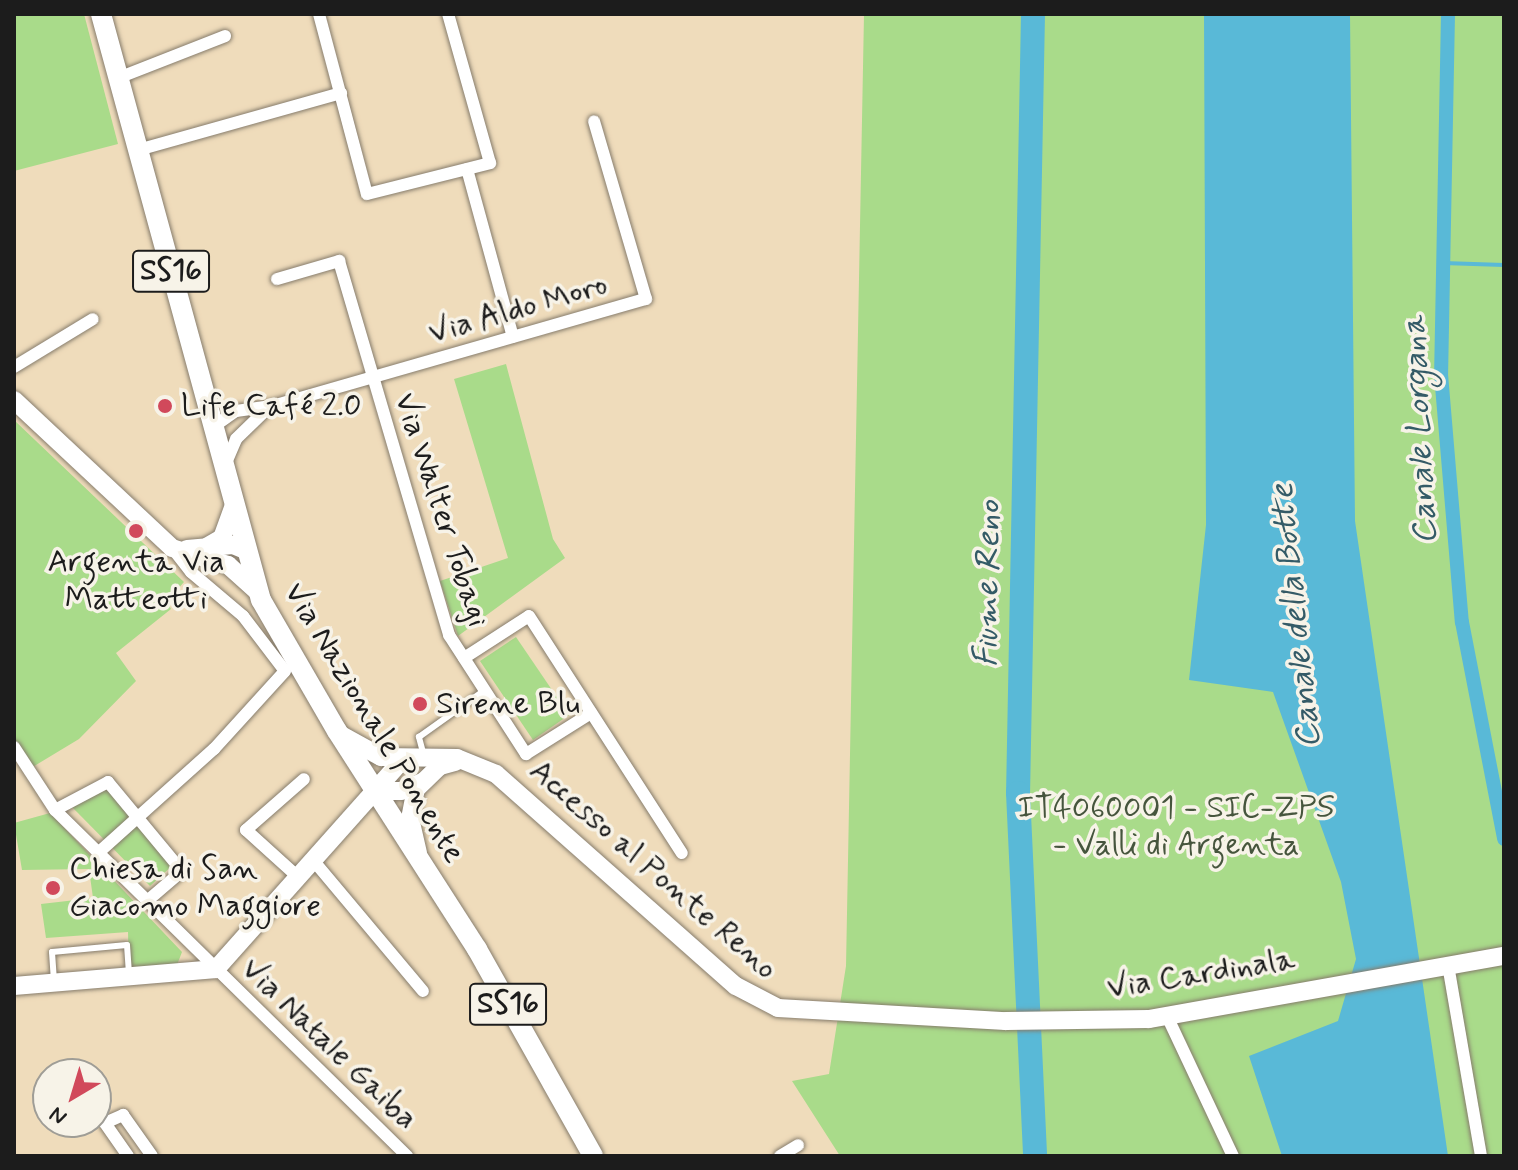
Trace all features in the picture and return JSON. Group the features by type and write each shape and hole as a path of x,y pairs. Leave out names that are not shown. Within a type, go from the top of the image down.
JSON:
{"main road":[{"name":"Via Nazionale Ponente","path":"101,14 259,593 337,731 419,855 593,1156"},
{"path":"14,400 172,548 233,559 245,550"},
{"path":"211,553 222,538 234,505"},
{"path":"211,553 238,572 259,593"},
{"name":"Accesso al Ponte Reno","path":"337,731 366,752 402,760 464,760 496,774 529,799 750,995 797,1011 905,1016"},
{"path":"14,986 216,969 402,760"},
{"path":"376,791 401,791 422,782 440,766 464,760"},
{"path":"419,855 410,809 422,782"},
{"name":"Via Cardinala","path":"905,1016 1128,1020 1167,1016 1320,986 1504,956"}],"street":[{"path":"319,14 367,194 490,163 448,14"},
{"path":"118,78 225,36"},
{"path":"138,150 341,93"},
{"name":"Via Aldo Moro","path":"213,427 236,411 272,406 646,299 594,121"},
{"path":"467,169 513,337"},
{"name":"Via Walter Tobagi","path":"277,279 339,261 449,635 526,754 591,713"},
{"path":"14,367 93,319"},
{"path":"203,391 236,411"},
{"name":"Via Aldo Moro","path":"226,474 230,450 247,425 272,406"},
{"path":"213,427 233,430 247,425"},
{"path":"98,853 214,749 285,671 243,616 191,572 172,548"},
{"path":"464,658 529,616 682,853"},
{"name":"Via Natale Gaiba","path":"14,747 55,810 407,1156"},
{"path":"298,877 246,830 304,779"},
{"path":"55,810 108,782 182,871 147,901"},
{"path":"313,860 423,991"},
{"path":"1450,965 1481,1156"},
{"path":"1167,1016 1233,1156"},
{"path":"128,1156 105,1123 123,1115 152,1156"},
{"path":"780,1156 798,1145"}],"lane":[{"path":"425,759 419,737 485,690"},
{"path":"54,983 52,952 112,946 127,945 130,977"}],"green space":[{"path":"14,14 84,14 118,144 14,171"},
{"name":"IT4060001 - SIC-ZPS - Valli di Argenta","path":"864,14 1504,14 1504,1156 840,1156 792,1081 829,1074 846,966"},
{"path":"506,364 553,539 565,558 458,636 440,581 508,558 454,379"},
{"path":"14,420 184,582 167,601 171,609 116,653 136,681 79,739 31,768 14,741"},
{"path":"516,637 569,715 533,740 480,661"},
{"path":"108,788 173,865 150,886 72,807"},
{"path":"50,813 182,952 177,965 129,973 128,932 46,938 41,904 93,898 89,869 22,870 14,823"}],"water":[{"name":"Canale della Botte","path":"1204,14 1350,14 1355,521 1448,1156 1282,1156 1249,1056 1338,1021 1356,959 1341,882 1273,692 1189,680 1206,525"}],"waterway":[{"name":"Fiume Reno","path":"1033,14 1018,793 1035,1156"},
{"name":"Canale Lorgana","path":"1448,14 1441,374 1462,622 1504,839"},
{"path":"1443,263 1504,265"}],"place":[{"name":"Life Café 2.0","path":"165,406"},
{"name":"Argenta Via Matteotti","path":"136,531"},
{"name":"Sirene Blu","path":"420,704"},
{"name":"Chiesa di San Giacomo Maggiore","path":"53,888"}]}
